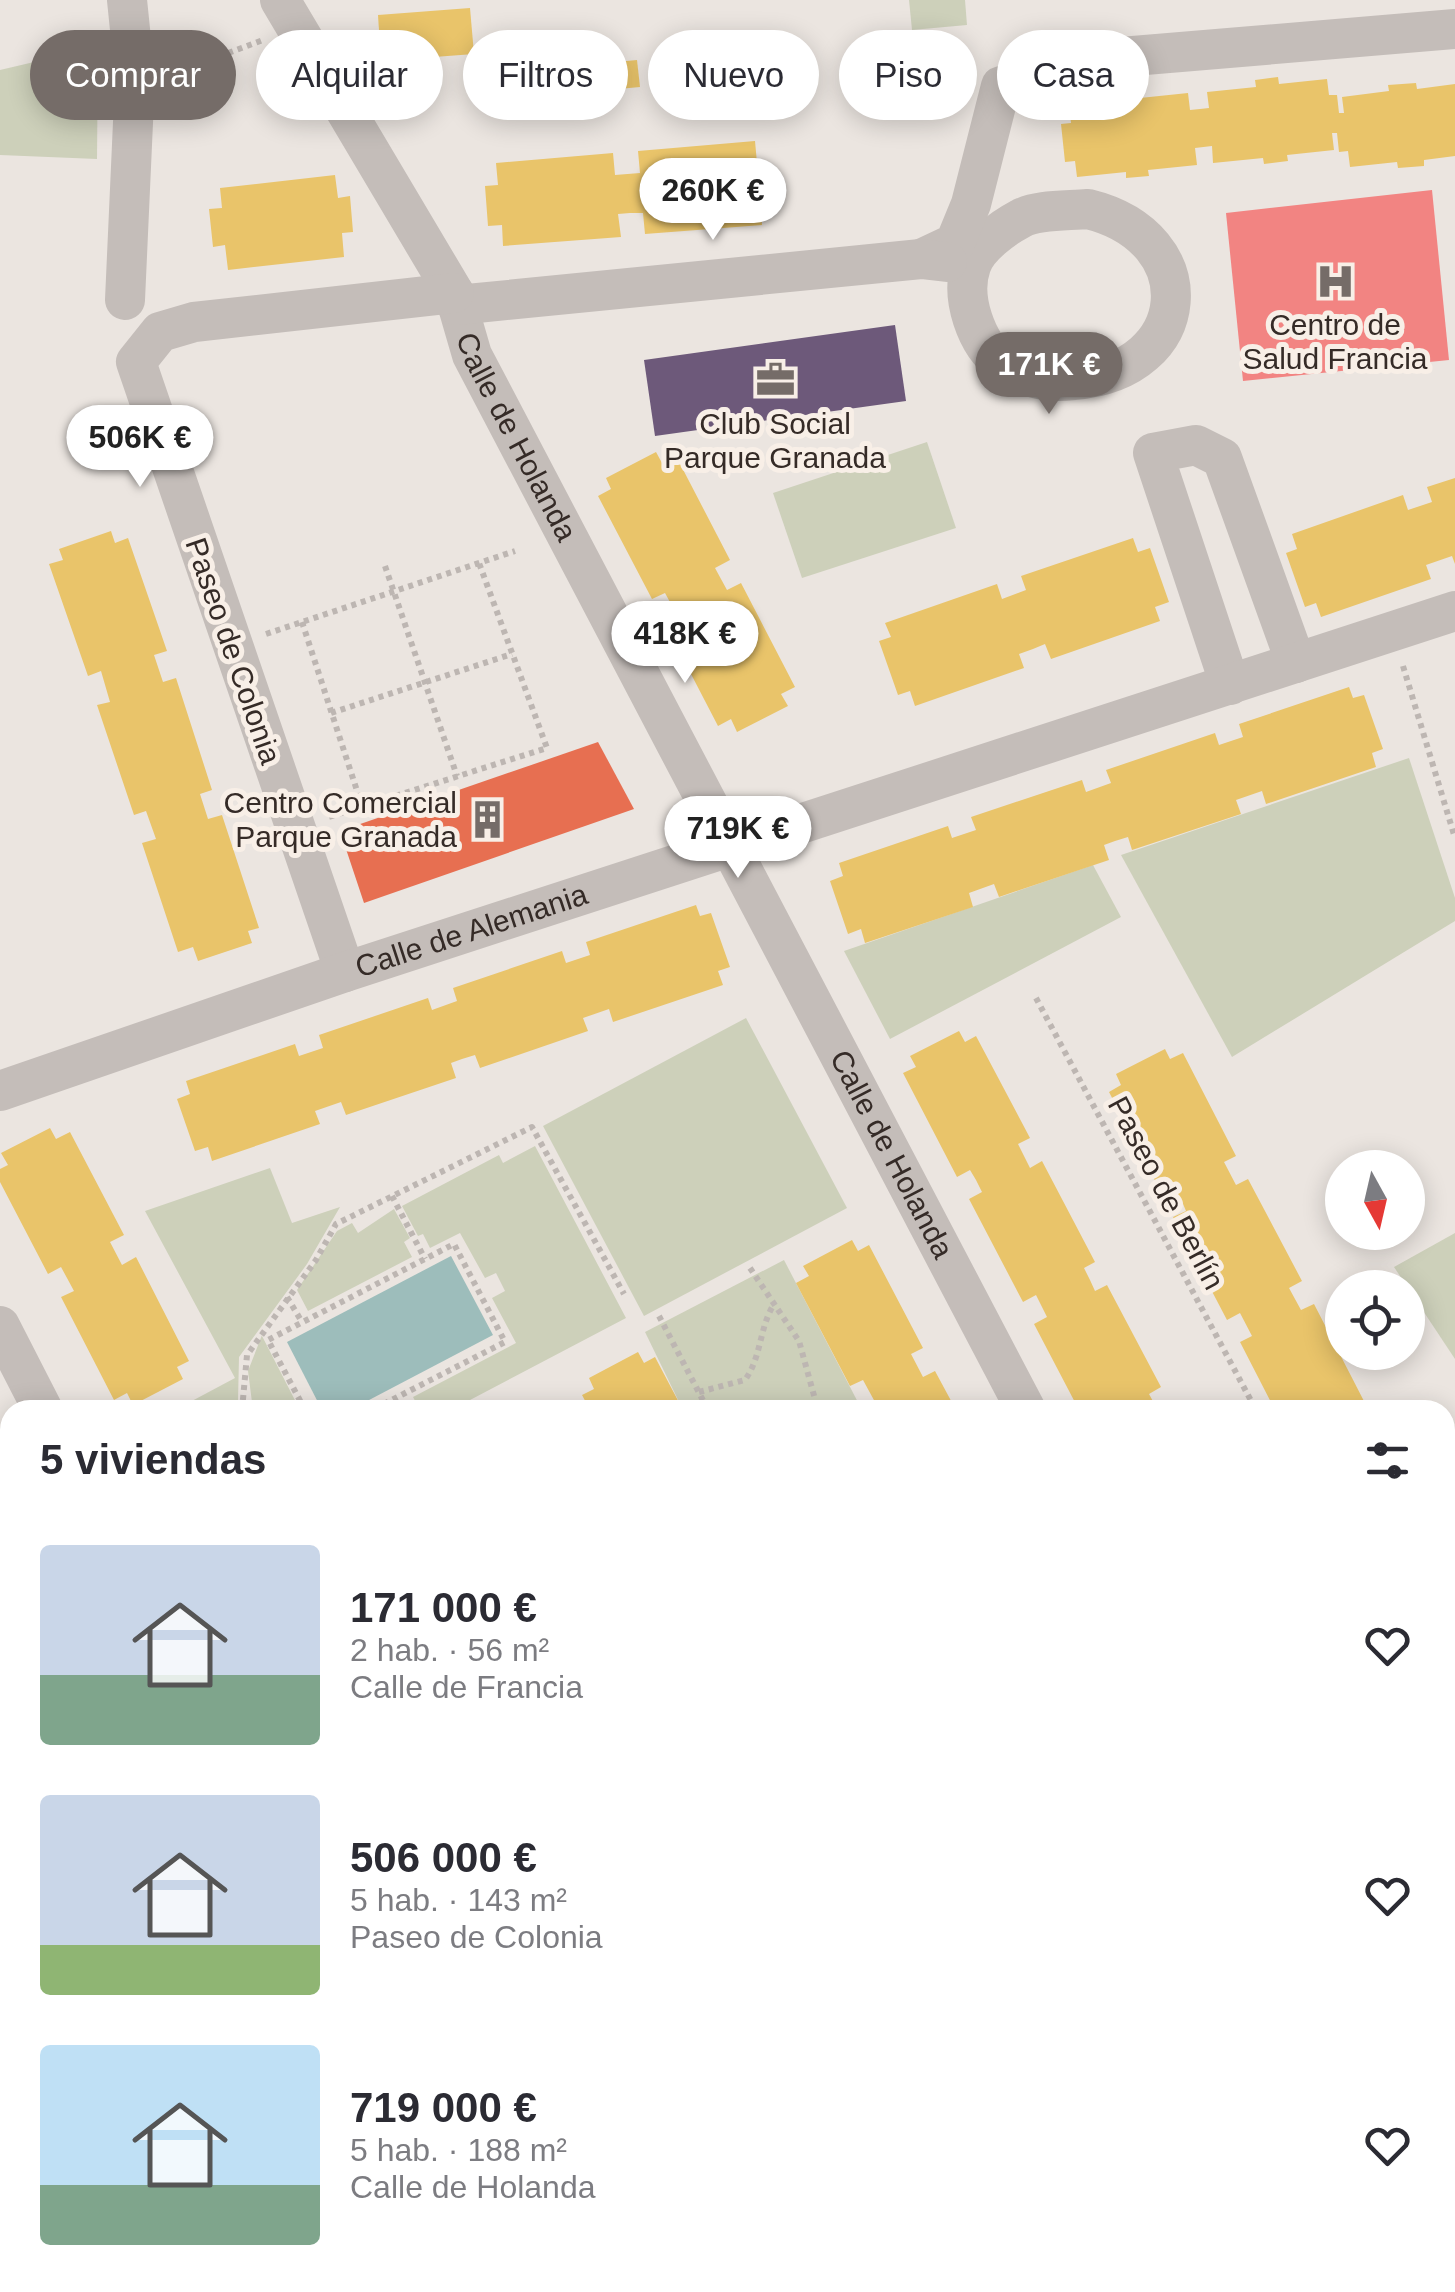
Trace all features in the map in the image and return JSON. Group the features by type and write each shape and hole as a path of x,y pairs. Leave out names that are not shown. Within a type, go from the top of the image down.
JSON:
{"street":[{"path":"126,0 129,30"},
{"name":"Calle de Holanda","path":"287,13 456,299 472,355 1021,1400"},
{"path":"922,258 956,243 971,204 1001,86 1109,58 1455,30"},
{"path":"125,300 132,120"},
{"path":"1088,209 1122,217 1149,238 1166,268 1170,302 1160,336 1138,362 1107,378 1049,382 1007,366 977,332 970,303 970,265 994,236 1024,216 1088,209"},
{"path":"456,299 922,258 970,265"},
{"name":"Paseo de Colonia","path":"345,972 136,362 160,332 194,322 292,308 456,299"},
{"path":"1230,684 1154,454 1196,445 1222,458 1296,663"},
{"name":"Calle de Alemania","path":"0,1090 345,972 1455,611"},
{"path":"0,1326 38,1400"}],"path":[{"path":"236,52 287,13"},
{"path":"231,645 515,551"},
{"path":"294,829 547,748 479,563"},
{"path":"384,566 457,776"},
{"path":"302,622 362,806"},
{"path":"1394,631 1455,838"},
{"path":"331,713 512,654"},
{"name":"Paseo de Berlín","path":"1036,998 1251,1400"},
{"path":"243,1400 248,1355 316,1260 336,1224 532,1127 624,1294"},
{"path":"392,1196 424,1259"},
{"path":"300,1400 268,1340 454,1244 505,1342 392,1400"},
{"path":"750,1268 799,1341 815,1400"},
{"path":"287,1297 302,1322"},
{"path":"698,1392 745,1380 756,1364 764,1321 774,1304"},
{"path":"659,1316 702,1400"}],"green space":[{"path":"909,0 965,0 967,25 912,30"},
{"path":"30,63 30,120 97,120 97,159 0,155 0,70"},
{"path":"927,442 956,528 802,578 773,493"},
{"path":"1409,758 1455,898 1455,921 1232,1057 1121,855"},
{"path":"1093,865 1121,917 890,1039 844,951"},
{"path":"746,1018 847,1208 644,1316 543,1126"},
{"path":"535,1146 626,1318 470,1400 415,1400 413,1397 516,1343 492,1298 505,1291 496,1273 485,1278 460,1233 430,1248 423,1234 418,1236 402,1206 499,1155 503,1163"},
{"path":"270,1168 292,1223 340,1207 307,1264 239,1357 238,1400 194,1400 235,1378 145,1211"},
{"path":"394,1209 410,1238 404,1242 412,1257 308,1311 297,1290 337,1231 352,1223 358,1233"},
{"path":"1455,1233 1455,1359 1425,1314 1425,1270 1394,1267"},
{"path":"784,1260 857,1400 678,1400 645,1332"},
{"path":"262,1335 295,1400 252,1400 248,1371"}],"water":[{"path":"451,1256 493,1335 369,1400 317,1400 287,1342"}],"building: Viviendas":[{"path":"470,8 472,30 463,30 463,55 443,56 443,30 379,30 378,15"},
{"path":"637,60 640,87 628,88 628,61"},
{"path":"1278,77 1279,84 1327,79 1329,95 1337,95 1339,113 1344,113 1342,97 1389,91 1388,85 1416,83 1417,89 1455,84 1455,156 1424,160 1424,166 1398,168 1397,162 1350,167 1348,151 1339,152 1337,133 1332,133 1334,150 1287,155 1288,161 1264,164 1263,158 1213,163 1212,146 1195,148 1197,165 1148,170 1149,176 1126,178 1126,172 1077,177 1075,161 1065,162 1061,124 1071,120 1149,120 1149,97 1188,93 1190,110 1209,108 1207,92 1256,87 1255,80"},
{"path":"755,141 757,163 768,162 772,201 760,202 762,225 645,234 643,213 630,213 618,214 621,237 503,246 502,225 488,226 485,186 498,185 496,163 613,153 615,175 640,173 638,151"},
{"path":"335,175 338,198 350,196 353,232 342,233 344,257 228,270 225,245 213,247 209,209 222,208 220,188"},
{"path":"656,452 662,463 676,456 730,560 715,568 727,590 741,583 795,687 781,694 788,706 737,732 731,719 718,726 664,622 677,615 665,593 652,599 598,496 611,489 606,478"},
{"path":"1455,478 1455,564 1452,556 1426,565 1431,579 1321,617 1316,603 1305,607 1286,553 1297,549 1292,534 1403,495 1408,510 1432,502 1427,487"},
{"path":"111,531 115,543 128,538 167,651 154,655 163,682 176,678 212,790 200,794 208,819 222,815 259,928 248,931 252,943 198,961 193,947 178,952 142,843 156,839 146,811 134,815 97,705 110,702 101,671 88,676 49,564 63,560 59,549"},
{"path":"1133,538 1138,552 1150,548 1169,602 1155,607 1160,621 1051,659 1045,644 1019,654 1024,668 915,706 910,691 898,695 879,641 891,637 885,623 997,584 1002,599 1026,590 1021,576"},
{"path":"1349,687 1353,698 1364,695 1383,749 1372,753 1376,767 1266,804 1262,791 1236,800 1241,814 1132,850 1128,837 1115,841 1104,845 1109,860 999,897 994,884 969,893 973,907 865,943 861,929 848,934 830,881 843,876 839,863 948,826 952,838 976,830 971,817 1082,780 1086,792 1111,783 1106,770 1215,733 1219,745 1243,737 1239,724"},
{"path":"696,905 700,916 711,913 730,967 718,971 723,985 613,1022 609,1009 583,1018 588,1031 480,1068 475,1055 462,1059 451,1063 456,1078 346,1115 341,1102 315,1111 320,1124 212,1161 208,1147 195,1151 177,1099 190,1094 186,1081 295,1044 299,1056 323,1048 319,1035 428,998 432,1010 457,1001 453,988 562,951 566,963 590,955 586,942"},
{"path":"959,1031 965,1042 976,1036 1030,1138 1018,1144 1030,1168 1042,1161 1095,1262 1084,1268 1095,1291 1107,1285 1161,1387 1149,1394 1152,1400 1074,1400 1034,1324 1047,1317 1036,1295 1023,1302 969,1199 982,1192 976,1180 970,1170 957,1177 903,1073 916,1067 910,1056"},
{"path":"1165,1049 1170,1059 1183,1053 1236,1156 1224,1162 1236,1185 1248,1179 1302,1281 1289,1288 1301,1310 1314,1304 1325,1325 1325,1370 1348,1370 1363,1400 1270,1400 1240,1342 1252,1336 1240,1313 1227,1320 1173,1217 1186,1211 1181,1199 1174,1188 1162,1194 1109,1092 1121,1085 1116,1074"},
{"path":"50,1128 56,1139 70,1132 124,1235 110,1242 122,1265 136,1257 189,1361 177,1367 183,1379 143,1400 130,1400 127,1393 114,1400 61,1297 74,1291 61,1267 48,1274 0,1182 0,1169 8,1165 1,1153"},
{"path":"852,1240 858,1251 869,1245 923,1348 911,1354 923,1377 935,1371 951,1400 874,1400 863,1380 850,1386 796,1283 809,1276 803,1266"},
{"path":"638,1352 644,1363 655,1357 678,1400 585,1400 582,1395 594,1389 589,1378"}],"building: Comercios":[{"name":"Centro Comercial Parque Granada","path":"598,742 634,809 364,903 340,831"}],"building: Oficinas":[{"name":"Club Social Parque Granada","path":"895,325 906,401 655,436 644,360"}],"building: Salud":[{"name":"Centro de Salud Francia","path":"1432,190 1449,360 1243,381 1226,213"}],"place":[{"name":"Centro de Salud Francia","path":"1335,281"},
{"name":"Club Social Parque Granada","path":"775,380"},
{"name":"Centro Comercial Parque Granada","path":"487,820"}]}
